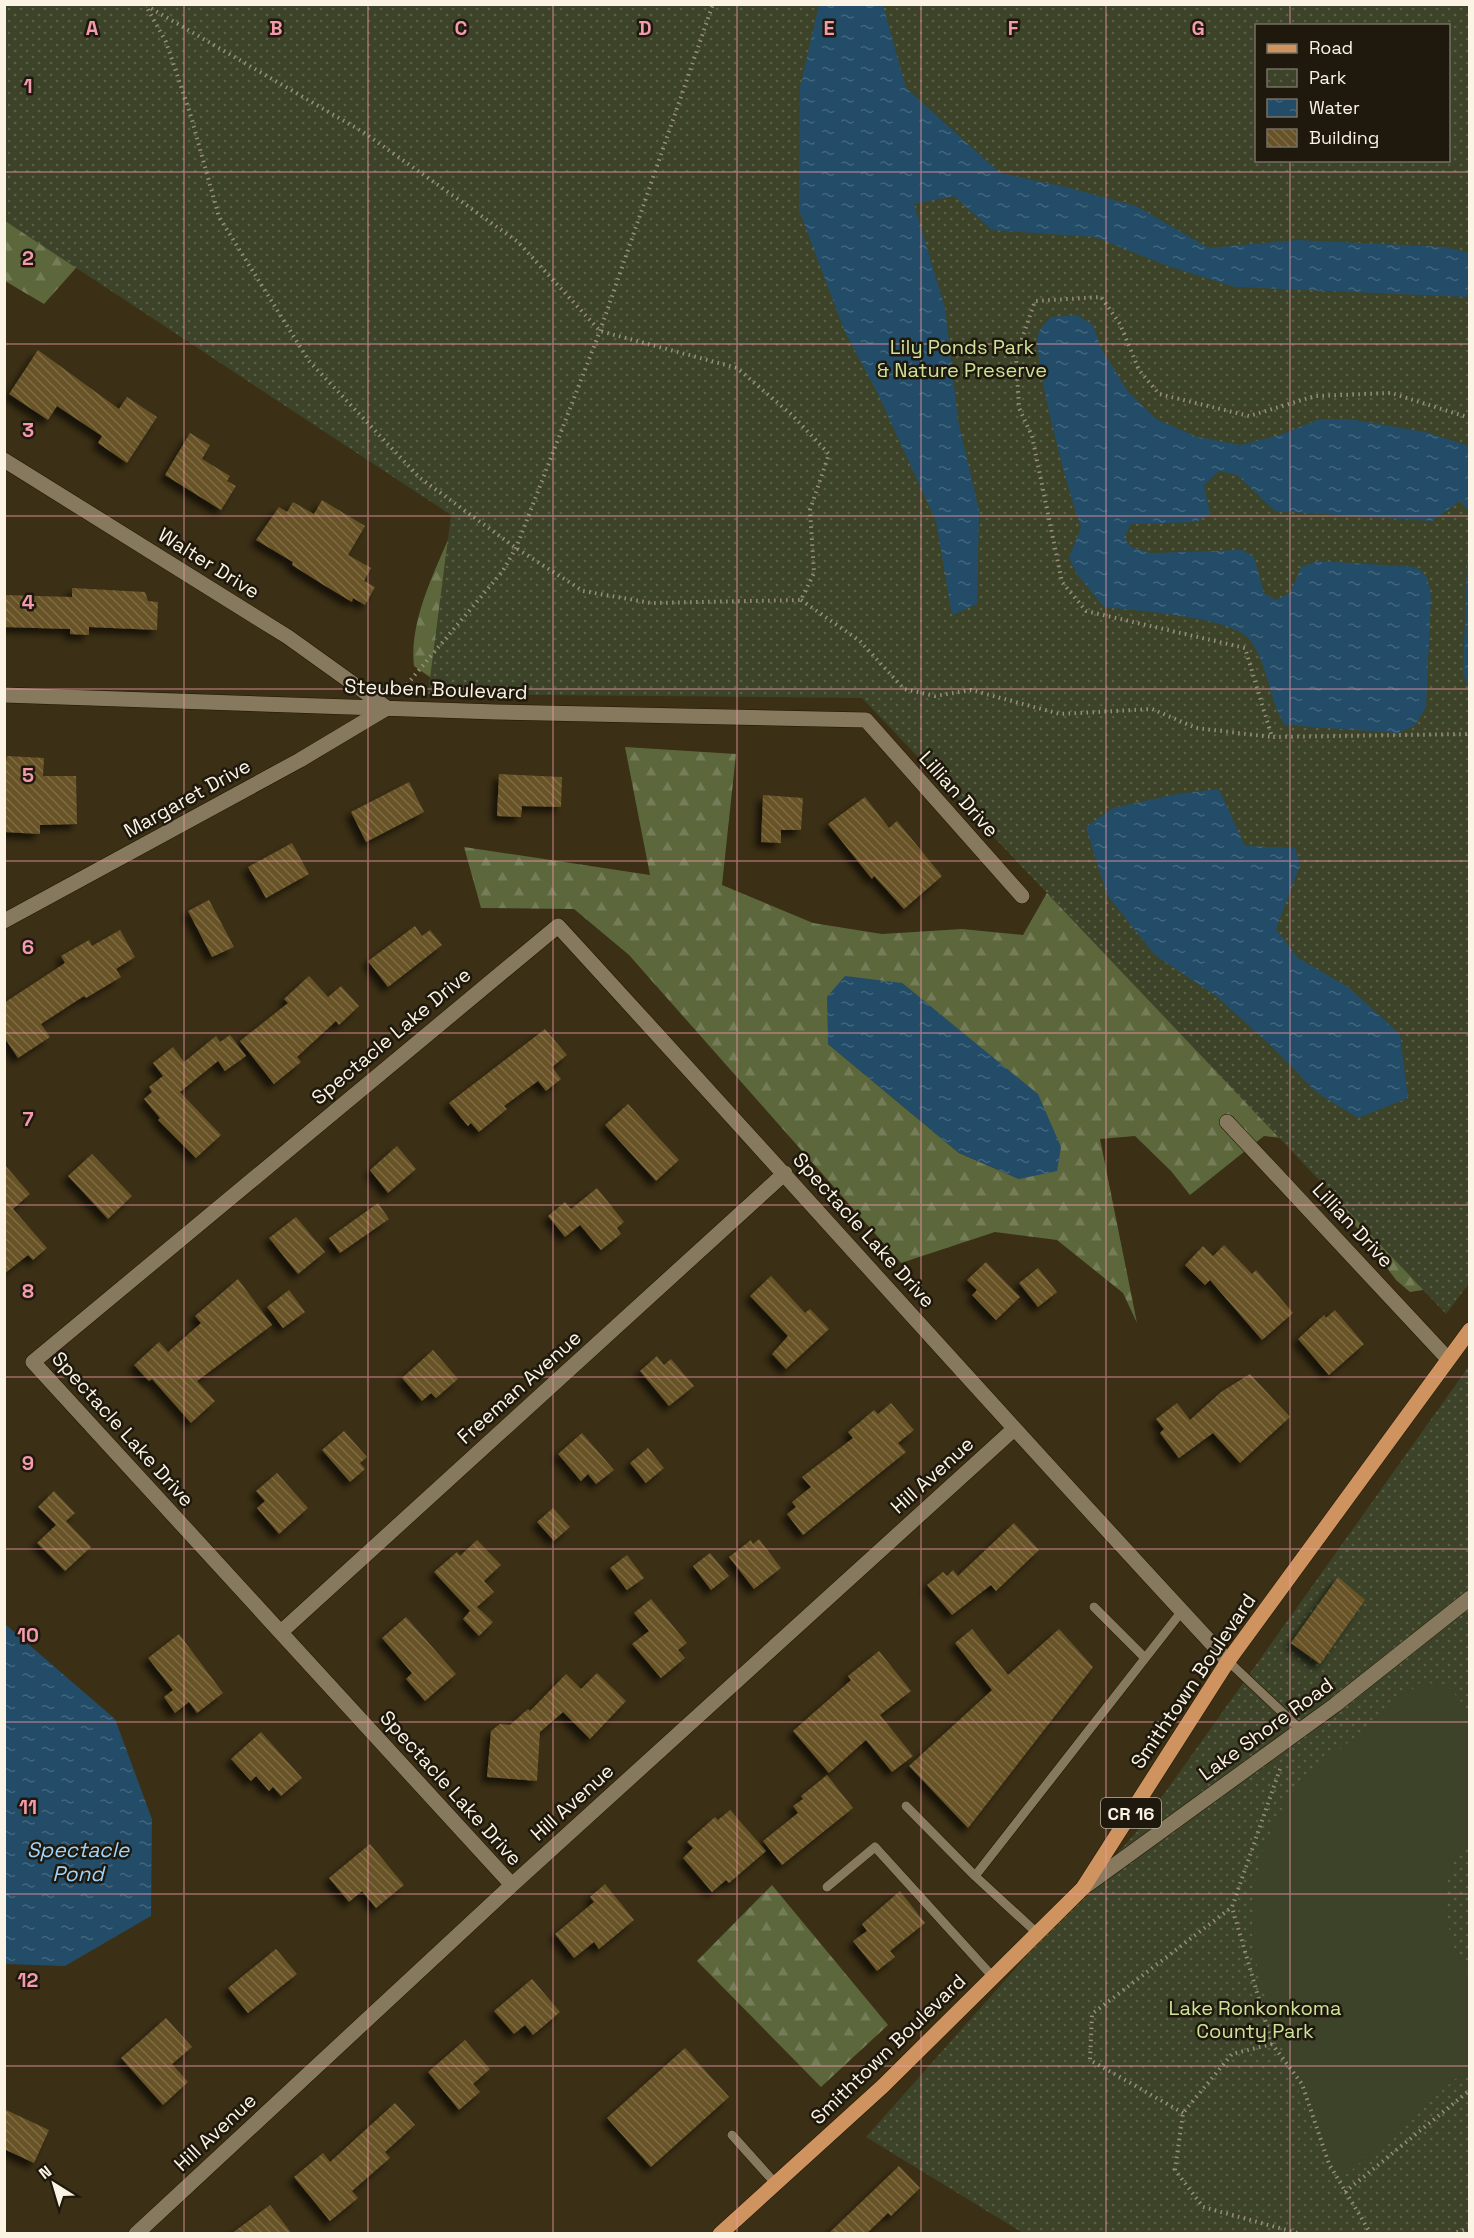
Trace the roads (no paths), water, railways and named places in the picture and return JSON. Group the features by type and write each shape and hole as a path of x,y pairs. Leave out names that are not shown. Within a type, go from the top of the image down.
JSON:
{"main road":[{"name":"Smithtown Boulevard","path":"720,2234 884,2086 1083,1888 1228,1661 1470,1330"}],"street":[{"name":"Walter Drive","path":"4,460 288,637 387,708"},
{"name":"Steuben Boulevard","path":"4,695 387,708 866,720"},
{"name":"Margaret Drive","path":"4,921 300,760 387,708"},
{"name":"Lillian Drive","path":"866,720 1022,896"},
{"name":"Spectacle Lake Drive","path":"512,1885 33,1362 558,926 785,1173 1014,1429 1228,1661"},
{"name":"Lillian Drive","path":"1227,1122 1448,1359"},
{"name":"Freeman Avenue","path":"280,1632 785,1173"},
{"name":"Hill Avenue","path":"136,2234 512,1885 1014,1429"},
{"name":"Lake Shore Road","path":"1083,1888 1301,1730 1470,1598"}],"lane":[{"path":"1094,1606 1144,1657"},
{"path":"975,1876 1182,1611"},
{"path":"1228,1661 1301,1730"},
{"path":"906,1806 975,1876 1037,1933"},
{"path":"827,1887 875,1847 993,1977"},
{"path":"732,2135 775,2183"}],"water":[{"path":"819,5 883,5 906,88 1000,173 1070,188 1136,206 1209,248 1297,240 1446,247 1469,253 1469,297 1235,287 1168,266 1095,237 992,230 954,196 914,204 945,308 958,420 979,510 977,604 952,615 936,521 877,392 845,332 799,210 800,87"},
{"path":"1077,315 1093,325 1101,348 1128,392 1156,419 1197,437 1241,445 1280,435 1320,419 1349,419 1425,432 1469,446 1469,512 1460,501 1432,521 1275,511 1237,475 1219,471 1204,485 1210,514 1196,522 1131,524 1124,537 1131,547 1151,553 1242,550 1254,557 1264,593 1276,600 1290,593 1301,567 1318,561 1417,567 1427,577 1431,595 1426,708 1414,726 1398,733 1285,725 1279,715 1261,660 1250,640 1240,632 1204,620 1104,607 1077,574 1069,558 1081,527 1053,427 1040,367 1038,345 1039,332 1043,326 1051,317"},
{"path":"1469,512 1469,693 1463,672"},
{"path":"1219,789 1245,846 1295,848 1300,865 1276,929 1298,958 1348,987 1400,1034 1408,1098 1358,1118 1316,1092 1269,1044 1216,996 1155,955 1107,895 1086,827 1113,808 1177,794"},
{"path":"845,976 902,983 1038,1094 1061,1147 1057,1171 1019,1179 959,1153 828,1044 827,997"},
{"name":"Spectacle Pond","path":"5,1624 115,1719 152,1819 151,1916 65,1966 5,1964"}],"park label":[{"name":"Lily Ponds Park & Nature Preserve","path":"962,358"},
{"name":"Lake Ronkonkoma County Park","path":"1255,2020"}]}
